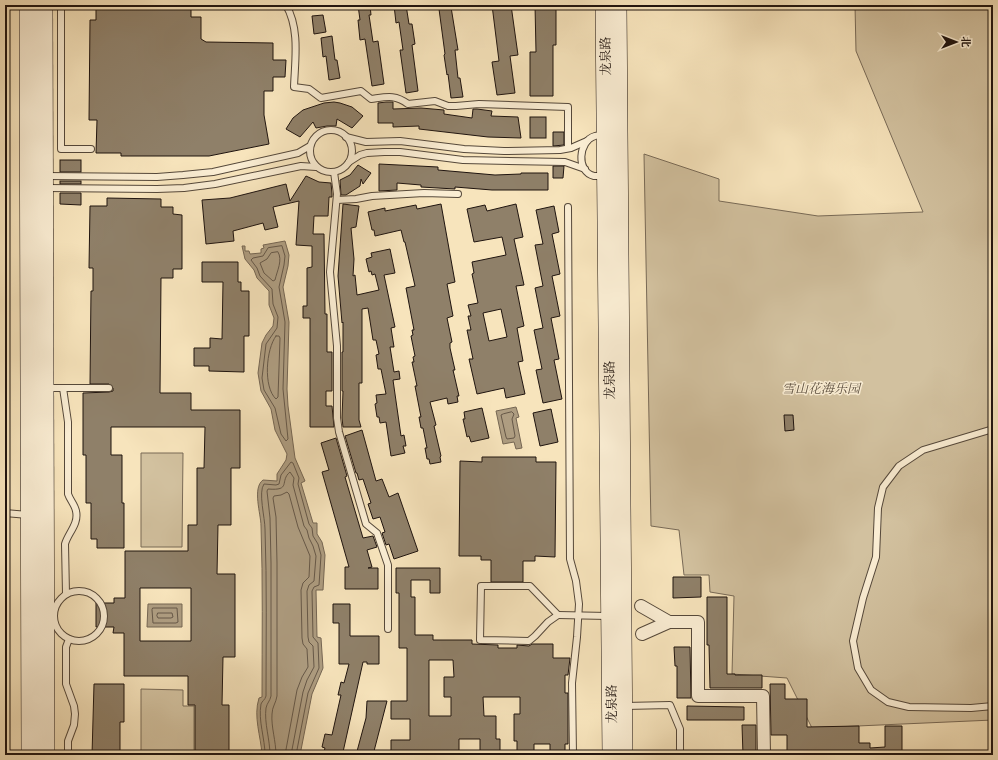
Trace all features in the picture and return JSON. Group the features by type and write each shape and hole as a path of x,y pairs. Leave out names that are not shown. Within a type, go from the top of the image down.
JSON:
{"main road":[{"path":"28,5 30,755"},
{"path":"44,5 53,65 44,182 45,388 50,616 46,755"},
{"name":"龙泉路","path":"604,5 611,755"},
{"name":"龙泉路","path":"618,5 624,755"}],"street":[{"path":"641,606 669,622"},
{"path":"642,634 669,622 698,622 698,696 764,696 764,755"}],"lane":[{"path":"61,5 53,65 62,149 91,149"},
{"path":"286,5 292,17 295,30 294,86 309,90 321,98 361,91 371,98 392,96 408,104 435,101 448,106 479,104 568,107 568,148"},
{"path":"44,182 198,174 298,153 310,146 316,136 325,131 336,131 346,137 366,142 400,141 464,149 504,151 560,150 587,141 595,136 606,135"},
{"path":"346,137 351,147 351,158 349,162"},
{"path":"585,169 581,160 581,155 587,141"},
{"path":"310,146 310,157 316,167"},
{"path":"44,182 157,189 184,188 215,184 300,166 316,167 326,172 334,172 341,170 354,158 367,153 384,152 484,161 565,162 585,169 593,176 606,176"},
{"path":"334,172 337,200 330,272 337,346 337,418 339,432 366,524 377,533 388,565 388,629"},
{"path":"337,200 424,193 458,194"},
{"path":"568,206 570,559 576,581 578,615 572,683 573,755"},
{"path":"45,388 109,388"},
{"path":"63,388 68,422 68,494 75,508 77,517 75,526 65,544 66,594"},
{"path":"993,429 923,450 899,466 883,488 878,508 876,557 863,598 852,641 858,668 871,690 888,702 909,707 971,708 993,706"},
{"path":"5,513 30,515"},
{"path":"558,615 530,586 481,586 480,640 529,641 536,636 548,622 558,615 610,616"},
{"path":"78,590 90,593 99,600 102,605 104,616 101,628 93,637 81,641 69,639 59,632 50,616 66,594 78,590"},
{"path":"68,755 68,741 74,725 75,714 74,706 66,684 66,647 69,639"},
{"path":"624,706 670,705 680,729 680,755"}],"green space":[{"name":"雪山花海乐园","path":"855,5 993,5 993,720 812,728 787,678 732,674 734,596 710,592 709,575 684,575 679,530 651,526 644,154 719,179 719,201 818,216 923,212 856,51"},
{"path":"141,453 183,453 182,547 141,547"},
{"path":"141,689 183,690 183,706 194,706 194,755 141,755"}],"water":[{"path":"285,241 289,255 283,287 289,322 287,389 288,406 295,458 305,481 301,483 313,523 317,523 317,534 322,542 325,555 323,590 316,590 317,637 321,638 323,668 312,694 300,755 262,755 257,712 259,698 262,697 262,547 258,489 263,480 277,481 277,474 286,460 287,454 275,430 271,409 261,391 258,373 262,343 273,326 274,318 269,305 269,291 257,278 254,270 245,259 242,246 245,246 245,251 249,251 250,254 261,253 261,249 264,248 263,245"},
{"path":"516,407 519,417 516,418 522,448 516,449 514,442 503,444 496,411"},
{"path":"148,604 182,604 182,627 147,627"}],"building":[{"path":"358,5 370,5 371,15 369,15 373,42 378,41 384,84 372,86 365,39 360,40"},
{"path":"394,5 406,5 409,24 412,24 415,44 412,45 418,91 406,93 400,50 403,50 399,22 396,23"},
{"path":"492,5 511,5 518,55 510,56 515,93 497,95 492,62 499,61"},
{"path":"535,5 556,5 556,45 553,45 553,96 530,96 530,52 536,52"},
{"path":"96,7 191,8 191,17 201,17 201,39 206,42 273,43 273,60 286,60 285,77 273,77 273,91 264,91 264,115 269,144 209,156 121,156 121,153 96,153 97,120 89,120 90,20 96,20"},
{"path":"451,7 458,50 455,50 458,78 460,78 463,97 451,98 439,9"},
{"path":"323,15 326,32 314,34 312,16"},
{"path":"332,36 335,60 337,60 340,78 329,80 326,56 323,57 321,38"},
{"path":"334,102 352,107 363,116 352,128 337,119 336,126 316,128 313,122 300,137 286,129 293,118 303,110 324,103"},
{"path":"393,102 393,109 421,108 444,110 444,114 472,118 473,109 492,111 491,116 518,117 521,138 488,137 419,129 419,126 393,127 393,123 378,123 378,103"},
{"path":"530,117 546,117 546,138 530,138"},
{"path":"553,132 564,132 564,145 553,146"},
{"path":"60,160 81,160 81,172 60,172"},
{"path":"379,164 438,167 438,170 495,175 548,173 548,190 492,190 455,187 455,189 421,187 421,185 397,183 397,190 379,191"},
{"path":"358,165 371,173 363,184 361,179 360,186 346,195 341,195 340,180 350,175"},
{"path":"553,166 564,166 563,178 553,178"},
{"path":"306,176 319,182 331,183 332,197 329,197 328,216 314,216 313,234 324,234 327,352 332,352 332,391 326,391 326,406 332,406 334,427 310,427 310,318 303,318 303,306 307,306 307,268 312,267 312,246 296,245 299,201 273,207 278,227 265,230 263,223 233,231 234,241 206,244 202,200 230,198 286,184 290,201"},
{"path":"60,181 81,181 81,184 60,184"},
{"path":"60,193 81,193 81,205 60,204"},
{"path":"107,198 161,199 161,207 173,207 173,214 182,215 182,269 173,269 173,278 161,278 160,393 191,393 191,410 240,410 240,468 231,468 231,525 218,525 217,574 235,574 235,657 223,657 222,705 229,705 229,755 195,755 195,705 188,705 188,676 124,676 124,633 113,633 114,627 96,627 96,603 114,603 114,598 125,598 125,551 188,551 188,525 197,525 197,468 204,468 205,427 111,427 111,455 122,455 124,548 97,548 97,539 91,539 91,503 86,503 86,455 83,455 83,393 113,391 113,388 109,384 90,384 91,291 93,291 93,268 89,268 90,206 107,206","holes":["140,588 191,588 191,641 140,641"]},
{"path":"343,204 359,206 356,227 351,228 354,259 353,276 355,275 357,295 379,290 375,274 372,275 371,271 369,272 366,259 372,257 371,253 390,249 395,273 384,275 395,327 391,328 394,347 390,347 394,372 399,371 400,379 393,380 401,436 404,435 406,446 403,446 405,453 391,456 386,422 380,423 379,417 377,417 375,404 377,403 376,395 386,394 381,369 378,369 376,355 379,354 376,340 373,340 368,308 362,309 362,383 359,383 359,420 361,427 343,427 343,322 342,323 338,276"},
{"path":"441,204 455,282 447,284 453,316 447,318 452,342 450,343 450,348 455,370 453,370 459,396 457,396 458,402 448,404 447,398 430,402 436,425 434,426 441,462 430,464 429,459 427,459 425,448 427,448 419,417 421,417 412,362 414,362 413,357 415,356 411,336 413,335 412,330 414,330 406,288 415,286 405,242 401,230 375,236 368,212 385,208 385,211 416,205 417,209"},
{"path":"516,204 523,237 514,239 524,285 516,286 524,326 517,328 523,361 518,362 525,394 506,398 504,388 477,394 469,359 473,359 467,330 471,330 468,316 471,316 468,305 478,303 472,274 474,273 472,262 506,255 502,237 474,242 467,209 485,205 487,211","holes":["501,309 507,337 489,341 483,313"]},
{"path":"554,206 559,232 552,234 560,274 552,276 560,316 551,318 559,359 554,360 562,399 543,403 536,370 542,369 534,330 543,328 535,288 543,286 535,245 543,244 536,210"},
{"path":"202,262 238,262 238,282 241,282 241,291 249,291 249,336 244,336 244,372 209,371 209,366 194,366 194,348 210,348 210,338 222,339 223,282 202,282"},
{"path":"482,408 489,438 471,442 469,436 467,437 463,419 465,419 464,412"},
{"path":"551,409 558,442 540,446 533,413"},
{"path":"784,415 793,415 794,430 785,431"},
{"path":"362,430 376,481 382,479 389,497 398,493 418,551 394,559 389,544 386,545 382,533 385,532 380,517 373,519 368,504 371,503 363,479 359,480 356,473 345,436"},
{"path":"336,438 347,476 345,477 363,538 373,536 377,547 367,550 372,567 368,568 378,568 378,589 345,589 345,567 349,567 322,472 329,470 321,443"},
{"path":"482,457 536,457 536,462 556,462 555,557 535,556 535,561 523,561 523,582 491,582 491,560 481,560 481,556 459,556 460,461 482,462"},
{"path":"396,568 440,568 440,593 430,593 430,580 411,580 411,597 415,597 415,635 433,635 433,640 472,640 472,644 498,645 498,648 517,648 517,645 529,646 532,644 553,644 553,658 570,658 568,675 565,675 565,693 568,693 568,744 565,744 565,755 550,755 550,744 534,744 534,755 517,755 517,741 514,741 514,714 520,714 520,697 483,697 484,716 496,716 496,739 500,739 500,755 480,755 480,739 459,739 459,755 443,755 443,751 410,752 410,755 391,755 391,740 410,740 410,719 391,719 391,701 407,701 407,648 399,648 399,593 396,593","holes":["429,660 453,660 454,677 444,677 444,697 451,697 451,716 429,716"]},
{"path":"673,577 701,577 701,597 673,598"},
{"path":"707,597 727,597 727,674 762,675 762,688 710,688 709,645 707,645"},
{"path":"333,604 350,604 350,636 379,636 379,664 367,664 367,662 363,662 343,752 340,751 339,755 323,755 325,748 322,747 325,734 332,735 341,695 338,695 341,682 344,683 349,664 339,664 339,623 333,623"},
{"path":"674,647 690,647 691,698 677,698 677,666 675,666"},
{"path":"94,684 124,684 124,722 120,722 120,755 92,755"},
{"path":"770,684 785,684 785,699 807,699 807,727 859,726 859,743 870,743 870,748 885,747 885,726 902,726 902,755 787,755 787,735 771,735"},
{"path":"367,701 387,701 373,755 356,755 366,718"},
{"path":"687,706 744,707 744,720 687,720"},
{"path":"742,725 756,725 756,755 743,755"}]}
